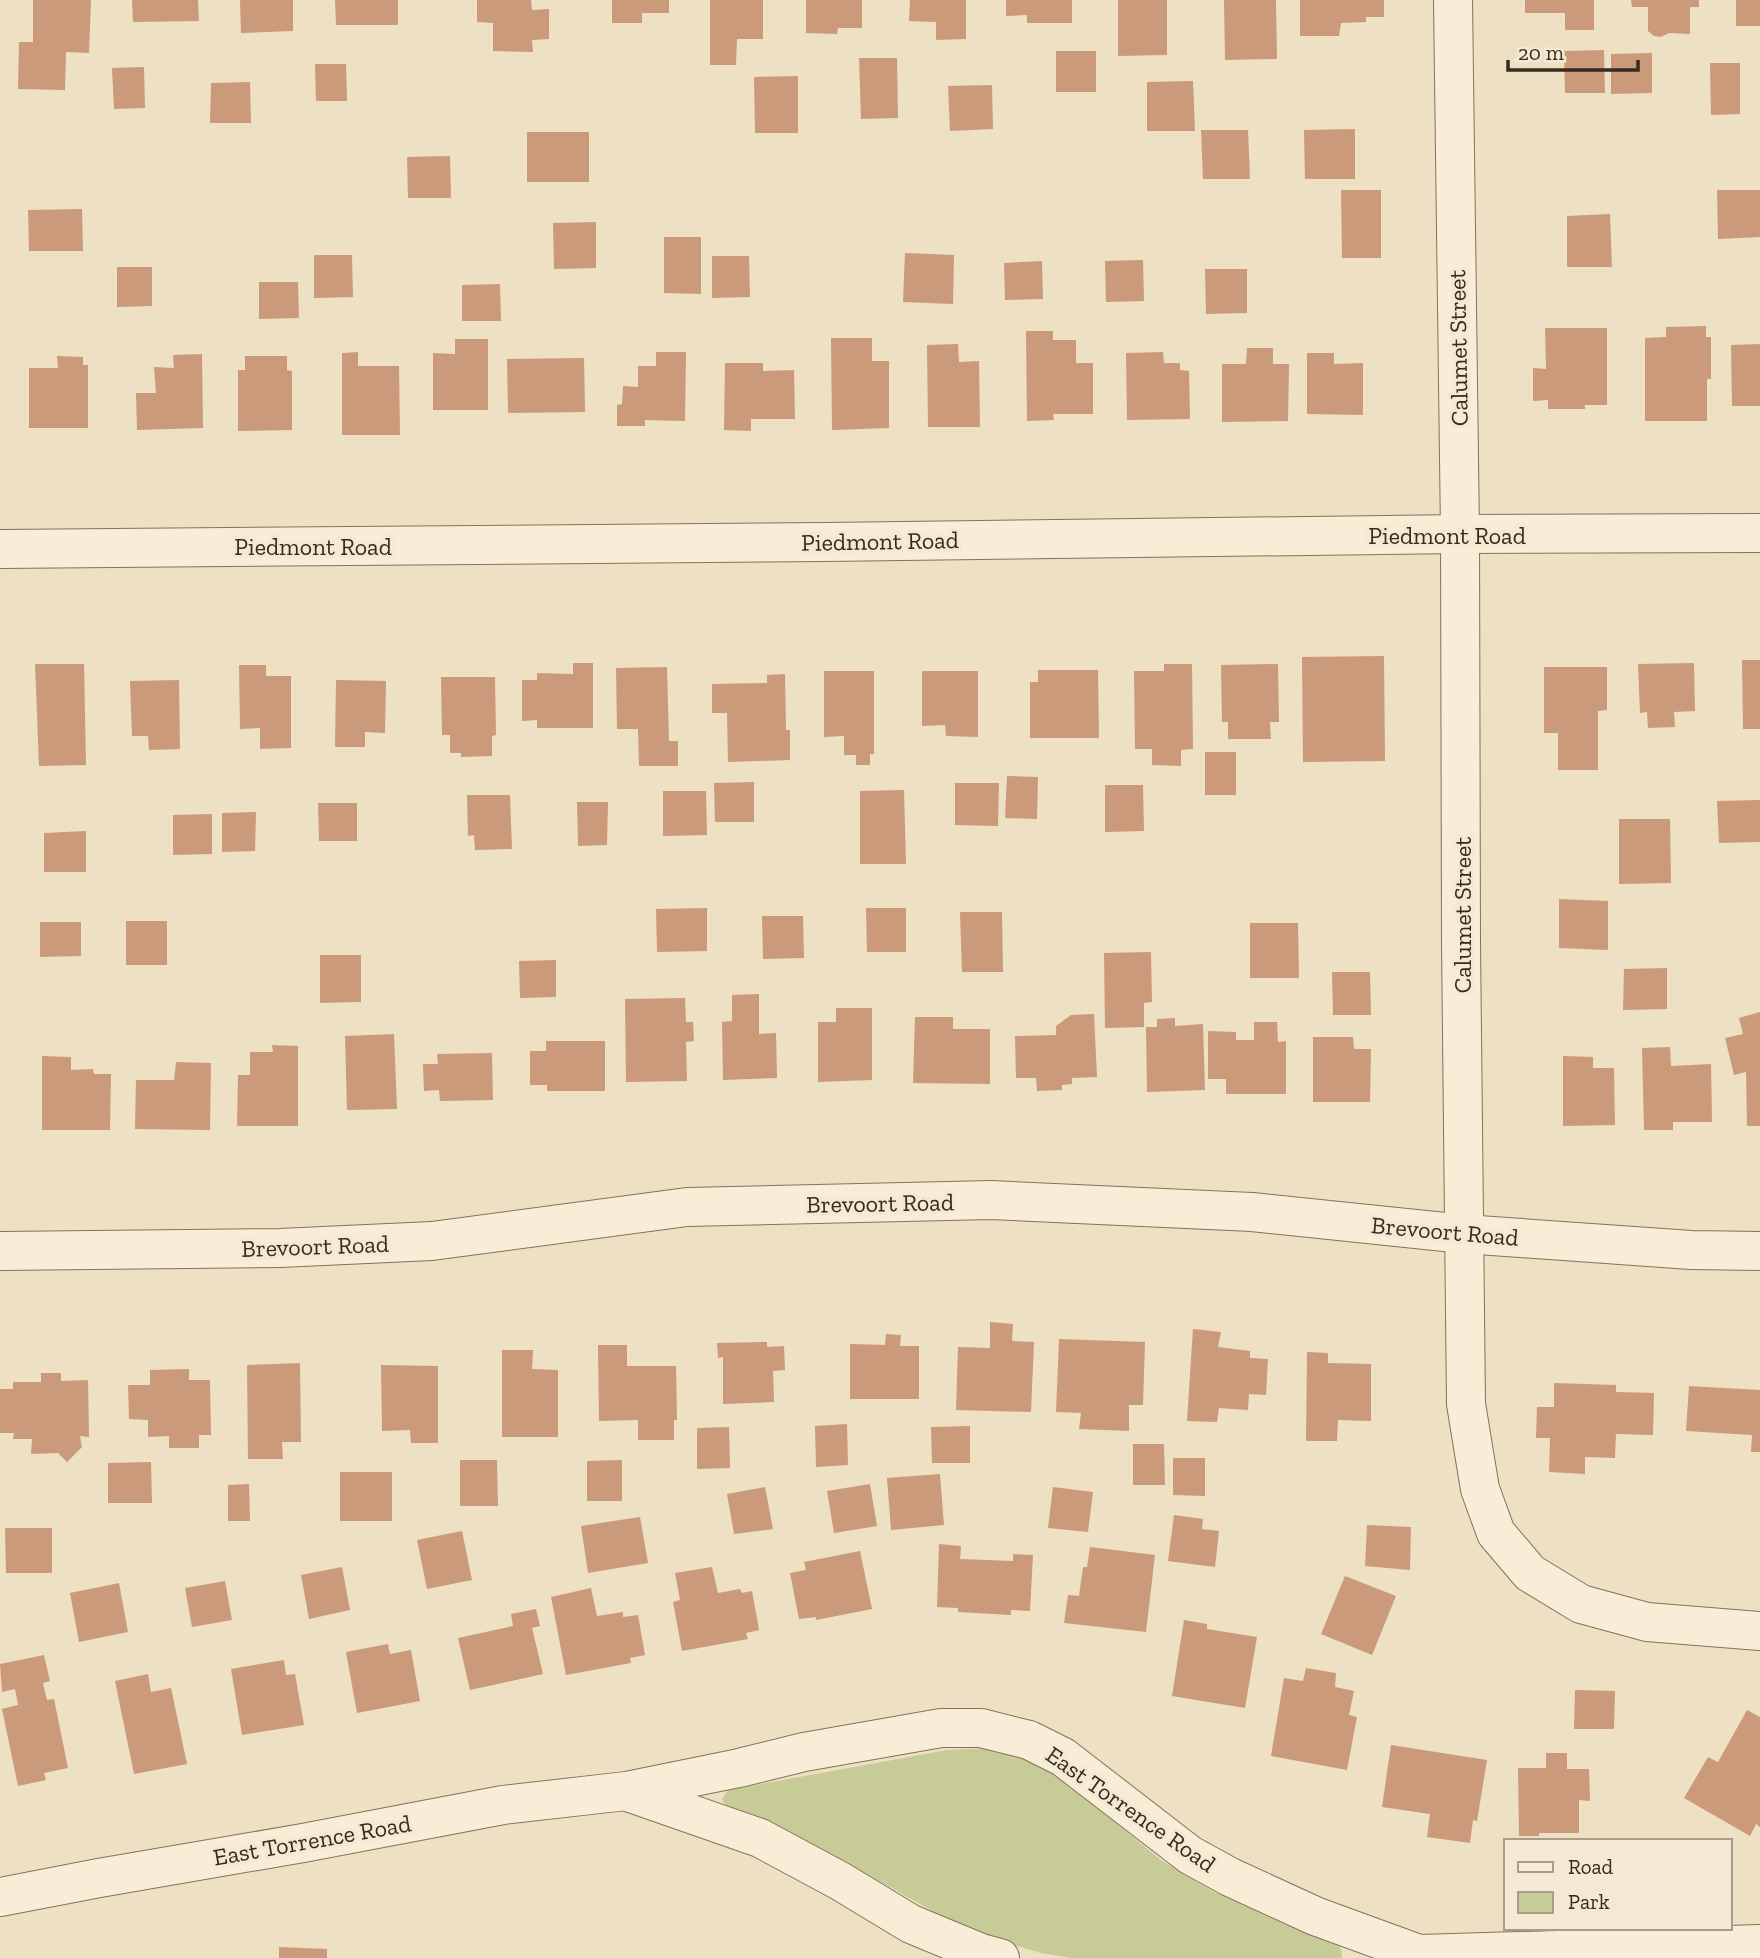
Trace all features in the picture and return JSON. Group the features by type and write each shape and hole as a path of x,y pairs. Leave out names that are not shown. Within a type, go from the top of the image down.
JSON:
{"street":[{"name":"Calumet Street","path":"1453,0 1466,1404 1480,1489 1496,1533 1530,1573 1581,1604 1647,1622 1760,1631"},
{"name":"Piedmont Road","path":"0,550 1760,533"},
{"name":"Brevoort Road","path":"0,1251 280,1248 432,1241 687,1207 990,1200 1252,1212 1464,1234 1691,1250 1760,1251"},
{"name":"East Torrence Road","path":"0,1897 503,1805 626,1791 804,1752 941,1728 981,1728 1029,1740 1063,1757 1190,1855 1230,1877 1315,1916 1414,1956 1760,1944"},
{"name":"East Torrence Road","path":"626,1791 760,1838 840,1881 911,1924 981,1953 1000,1958"}],"green space":[{"path":"991,1748 1033,1760 1078,1792 1161,1860 1212,1891 1313,1934 1336,1941 1342,1958 1070,1958 1041,1953 989,1938 938,1914 836,1857 726,1808 722,1799 728,1790 947,1750"}],"building":[{"path":"33,0 91,0 89,53 66,52 65,90 18,89 19,42 33,42"},
{"path":"132,0 198,0 199,21 133,22"},
{"path":"240,0 293,0 293,31 241,33"},
{"path":"335,0 398,0 398,25 336,25"},
{"path":"477,0 531,0 532,10 549,9 549,39 532,40 533,52 493,51 493,23 477,22"},
{"path":"612,0 669,0 669,13 642,13 642,23 612,23"},
{"path":"710,0 763,0 763,39 737,39 736,65 710,65"},
{"path":"806,0 862,0 862,28 838,28 837,34 806,33"},
{"path":"910,0 966,0 966,39 936,40 936,22 909,21"},
{"path":"1006,0 1072,0 1072,23 1027,23 1027,15 1006,16"},
{"path":"1118,0 1167,0 1167,55 1118,56"},
{"path":"1224,0 1276,0 1277,59 1225,60"},
{"path":"1300,0 1384,0 1384,17 1366,17 1366,22 1341,23 1339,36 1300,36"},
{"path":"1525,0 1594,0 1594,30 1565,30 1565,13 1525,13"},
{"path":"1631,0 1699,0 1699,7 1690,7 1690,34 1669,33 1661,37 1648,31 1648,7 1632,7"},
{"path":"1736,0 1760,0 1760,26 1736,26"},
{"path":"1604,50 1605,93 1565,93 1564,51"},
{"path":"1056,51 1096,51 1096,92 1056,92"},
{"path":"1652,53 1652,93 1611,94 1611,54"},
{"path":"859,58 897,58 898,118 861,119"},
{"path":"1710,63 1740,63 1740,114 1711,115"},
{"path":"315,64 346,64 347,101 316,101"},
{"path":"144,67 145,108 114,109 112,68"},
{"path":"798,76 798,133 755,133 754,77"},
{"path":"1193,81 1195,131 1147,131 1147,82"},
{"path":"250,82 251,123 210,123 211,83"},
{"path":"992,85 993,129 950,131 948,86"},
{"path":"1355,129 1355,179 1305,179 1304,130"},
{"path":"1201,130 1248,130 1250,179 1203,179"},
{"path":"527,132 589,132 589,182 527,182"},
{"path":"450,156 451,198 408,198 407,157"},
{"path":"1341,190 1381,190 1381,258 1342,258"},
{"path":"1717,190 1760,190 1760,237 1718,239"},
{"path":"82,209 83,251 29,251 28,210"},
{"path":"1610,214 1612,267 1567,267 1567,216"},
{"path":"596,222 596,268 554,269 553,223"},
{"path":"664,237 701,237 701,294 664,293"},
{"path":"905,253 954,255 953,304 903,302"},
{"path":"314,255 352,255 353,297 314,298"},
{"path":"712,256 749,256 750,297 712,298"},
{"path":"1143,260 1144,301 1106,302 1105,261"},
{"path":"1042,261 1043,299 1005,300 1004,263"},
{"path":"117,267 152,267 152,306 117,307"},
{"path":"1205,269 1247,269 1247,313 1206,314"},
{"path":"259,282 298,282 299,318 259,319"},
{"path":"500,284 501,321 462,321 462,285"},
{"path":"1706,326 1706,337 1711,337 1707,421 1645,421 1645,338 1666,337 1666,327"},
{"path":"1545,328 1607,328 1607,405 1585,405 1585,409 1548,409 1548,400 1533,401 1533,368 1546,369"},
{"path":"1026,331 1053,331 1053,340 1076,340 1076,363 1093,363 1093,414 1053,414 1054,420 1027,421"},
{"path":"831,338 872,338 872,361 889,361 889,428 832,430"},
{"path":"455,339 488,339 488,410 433,410 433,353 455,354"},
{"path":"958,344 959,362 979,361 980,427 928,427 927,345"},
{"path":"1760,344 1760,406 1732,406 1731,345"},
{"path":"1247,348 1273,348 1273,364 1289,364 1288,421 1222,422 1222,364 1246,364"},
{"path":"358,352 358,366 399,366 400,435 342,435 342,353"},
{"path":"656,352 686,352 685,421 645,420 645,426 617,426 617,405 622,404 623,386 638,387 638,366 656,366"},
{"path":"1163,352 1164,363 1180,363 1180,370 1189,371 1190,419 1127,420 1126,353"},
{"path":"1307,353 1334,353 1334,364 1363,363 1363,415 1307,414"},
{"path":"202,354 203,428 137,430 136,393 156,393 154,367 174,368 173,355"},
{"path":"57,356 83,357 83,365 88,365 88,428 29,428 29,368 58,368"},
{"path":"245,356 287,356 287,370 292,371 292,430 238,431 238,370 245,370"},
{"path":"584,358 585,412 508,413 507,359"},
{"path":"725,363 763,363 763,371 794,370 795,419 751,419 751,431 724,430"},
{"path":"1384,656 1385,761 1303,762 1302,657"},
{"path":"1742,660 1760,660 1760,729 1743,729"},
{"path":"573,663 593,663 593,728 537,728 537,720 522,721 522,680 537,680 537,673 573,674"},
{"path":"1694,663 1695,711 1674,712 1675,727 1648,728 1647,712 1640,713 1638,664"},
{"path":"35,664 84,664 86,765 39,766"},
{"path":"1164,664 1192,664 1193,749 1181,750 1181,766 1152,765 1152,749 1135,749 1134,671 1164,671"},
{"path":"1278,664 1279,722 1270,722 1271,739 1228,739 1228,722 1222,722 1221,665"},
{"path":"239,665 266,665 266,676 291,676 291,748 260,749 260,728 240,729"},
{"path":"667,667 669,741 678,741 678,766 639,766 638,729 617,729 616,668"},
{"path":"1544,667 1607,667 1607,710 1598,711 1598,770 1558,770 1558,733 1544,733"},
{"path":"1038,670 1098,670 1099,738 1030,738 1030,682 1038,682"},
{"path":"824,671 874,671 874,754 870,754 870,765 856,765 856,755 844,755 844,736 824,737"},
{"path":"922,671 978,671 978,737 946,736 945,725 922,726"},
{"path":"785,674 786,730 790,730 790,760 728,762 727,713 712,713 712,684 767,683 767,675"},
{"path":"441,677 495,677 496,735 492,736 492,756 461,757 461,753 450,753 450,735 442,735"},
{"path":"179,680 180,749 149,750 148,736 132,736 130,681"},
{"path":"336,680 386,681 385,733 365,732 365,747 335,747"},
{"path":"1205,752 1236,752 1236,795 1205,795"},
{"path":"1007,776 1038,777 1037,819 1005,818"},
{"path":"754,782 754,822 715,822 714,783"},
{"path":"955,783 999,783 998,826 955,825"},
{"path":"1105,785 1143,785 1144,831 1105,832"},
{"path":"904,790 906,864 860,864 860,791"},
{"path":"663,791 706,791 707,835 663,836"},
{"path":"467,795 510,795 512,849 475,850 474,835 468,836"},
{"path":"1760,800 1760,842 1719,843 1717,801"},
{"path":"577,802 608,802 607,845 578,846"},
{"path":"318,803 357,803 357,841 319,841"},
{"path":"256,812 255,851 222,852 222,813"},
{"path":"212,814 212,854 173,855 173,815"},
{"path":"1619,819 1670,819 1671,883 1619,884"},
{"path":"86,831 86,872 44,872 44,833"},
{"path":"1559,899 1608,901 1608,950 1559,948"},
{"path":"707,908 707,951 657,952 656,909"},
{"path":"866,908 906,908 906,952 867,952"},
{"path":"960,912 1002,912 1003,972 962,972"},
{"path":"762,916 803,916 804,958 763,959"},
{"path":"126,921 167,921 167,965 126,965"},
{"path":"40,922 81,922 81,956 40,957"},
{"path":"1250,923 1298,923 1299,978 1250,978"},
{"path":"1151,952 1152,1002 1144,1003 1144,1027 1105,1028 1104,953"},
{"path":"320,955 361,955 361,1002 320,1003"},
{"path":"556,960 556,997 520,998 519,961"},
{"path":"1667,968 1667,1009 1623,1010 1624,969"},
{"path":"1332,972 1370,972 1371,1015 1333,1015"},
{"path":"759,994 759,1034 776,1033 777,1078 723,1080 722,1022 732,1021 732,995"},
{"path":"685,998 686,1022 693,1022 694,1041 686,1042 687,1081 626,1082 625,999"},
{"path":"836,1008 872,1008 872,1080 818,1082 818,1022 836,1022"},
{"path":"1760,1012 1760,1126 1747,1126 1746,1072 1734,1075 1725,1038 1743,1034 1739,1018"},
{"path":"1094,1014 1097,1077 1072,1078 1072,1084 1062,1085 1062,1090 1037,1091 1036,1078 1016,1078 1015,1036 1056,1035 1056,1026 1071,1015"},
{"path":"915,1017 953,1017 953,1029 990,1029 990,1084 913,1083"},
{"path":"1175,1018 1175,1026 1203,1024 1205,1090 1147,1092 1146,1027 1157,1027 1157,1019"},
{"path":"1254,1022 1277,1022 1278,1042 1286,1041 1286,1094 1226,1094 1226,1079 1208,1079 1208,1031 1236,1032 1236,1040 1254,1040"},
{"path":"394,1034 397,1109 347,1110 345,1036"},
{"path":"1313,1037 1353,1037 1354,1049 1371,1049 1370,1102 1313,1102"},
{"path":"546,1041 605,1041 605,1091 547,1091 547,1085 530,1085 530,1051 546,1051"},
{"path":"272,1045 298,1046 298,1126 237,1126 238,1075 250,1075 250,1052 273,1052"},
{"path":"1670,1047 1671,1066 1711,1064 1712,1122 1673,1122 1673,1130 1644,1130 1642,1048"},
{"path":"492,1053 493,1100 440,1101 439,1090 424,1091 423,1064 438,1064 437,1054"},
{"path":"42,1056 71,1057 71,1070 93,1069 94,1074 111,1074 110,1130 42,1130"},
{"path":"1563,1056 1593,1057 1593,1068 1614,1068 1615,1125 1563,1126"},
{"path":"176,1062 211,1063 210,1130 135,1129 136,1080 174,1080"},
{"path":"990,1322 1013,1324 1012,1341 1034,1342 1031,1412 956,1410 958,1347 990,1348"},
{"path":"1193,1329 1221,1332 1218,1347 1250,1351 1250,1358 1268,1359 1266,1395 1249,1394 1248,1410 1219,1408 1217,1422 1187,1421"},
{"path":"886,1334 901,1335 900,1346 919,1346 919,1399 850,1399 850,1344 885,1345"},
{"path":"1059,1339 1145,1342 1143,1405 1129,1405 1129,1431 1079,1429 1081,1413 1056,1412"},
{"path":"767,1342 767,1347 784,1346 785,1370 773,1371 774,1402 723,1404 723,1357 718,1358 717,1343"},
{"path":"598,1345 627,1345 627,1366 676,1366 677,1420 674,1420 674,1440 638,1440 638,1420 599,1421"},
{"path":"502,1350 533,1350 532,1369 558,1370 558,1437 502,1437"},
{"path":"1307,1352 1328,1353 1328,1363 1371,1364 1371,1421 1338,1420 1337,1441 1306,1441"},
{"path":"300,1363 301,1442 282,1442 283,1459 248,1459 247,1365"},
{"path":"381,1365 438,1366 438,1443 411,1443 410,1430 382,1431"},
{"path":"189,1369 189,1380 210,1380 211,1435 199,1435 199,1448 169,1448 169,1436 148,1437 148,1420 129,1419 128,1385 150,1385 150,1370"},
{"path":"41,1373 61,1373 61,1381 88,1380 89,1437 80,1436 82,1447 67,1462 58,1453 31,1454 32,1439 13,1439 14,1433 0,1433 0,1389 13,1389 13,1382 41,1382"},
{"path":"1554,1383 1616,1385 1616,1392 1654,1393 1653,1435 1616,1434 1615,1458 1585,1457 1585,1474 1549,1472 1550,1438 1536,1438 1537,1407 1554,1407"},
{"path":"1689,1386 1760,1390 1760,1452 1751,1452 1752,1435 1686,1431"},
{"path":"847,1424 848,1465 816,1467 815,1426"},
{"path":"970,1426 970,1463 932,1463 931,1427"},
{"path":"729,1427 730,1468 697,1469 697,1428"},
{"path":"1133,1444 1164,1444 1165,1485 1133,1485"},
{"path":"1173,1458 1205,1458 1205,1496 1173,1495"},
{"path":"460,1460 497,1460 498,1506 460,1506"},
{"path":"622,1460 622,1501 587,1501 587,1461"},
{"path":"151,1462 152,1503 108,1503 108,1463"},
{"path":"340,1472 392,1472 392,1521 340,1521"},
{"path":"940,1474 944,1525 891,1530 887,1478"},
{"path":"249,1484 250,1521 228,1521 228,1485"},
{"path":"870,1484 877,1526 834,1533 827,1491"},
{"path":"765,1487 773,1529 734,1534 727,1494"},
{"path":"1053,1487 1093,1492 1088,1532 1048,1528"},
{"path":"1174,1515 1203,1519 1202,1529 1219,1531 1215,1567 1168,1561"},
{"path":"640,1517 648,1563 588,1573 581,1526"},
{"path":"1367,1525 1411,1527 1410,1570 1365,1566"},
{"path":"5,1528 52,1528 52,1573 6,1573"},
{"path":"462,1531 472,1580 427,1589 417,1540"},
{"path":"939,1544 961,1546 960,1559 1013,1561 1013,1554 1033,1555 1030,1611 1011,1610 1011,1615 958,1612 958,1608 937,1607"},
{"path":"1090,1547 1155,1555 1146,1632 1064,1623 1068,1595 1079,1596 1083,1567 1087,1567"},
{"path":"860,1551 872,1609 816,1620 816,1617 799,1619 790,1573 806,1570 804,1562"},
{"path":"342,1567 350,1610 309,1619 301,1575"},
{"path":"712,1567 718,1593 740,1589 742,1593 752,1591 759,1630 746,1633 748,1639 682,1651 673,1602 680,1600 675,1573"},
{"path":"1345,1576 1396,1596 1372,1655 1321,1634"},
{"path":"225,1581 232,1620 192,1627 185,1588"},
{"path":"119,1583 128,1632 79,1642 70,1593"},
{"path":"591,1588 597,1616 623,1612 623,1617 638,1615 645,1655 630,1658 631,1663 566,1675 551,1597"},
{"path":"536,1609 540,1626 532,1628 543,1674 470,1690 458,1638 513,1626 511,1614"},
{"path":"1184,1620 1207,1624 1207,1629 1257,1637 1245,1708 1172,1696"},
{"path":"388,1644 390,1654 411,1650 420,1701 357,1713 346,1652"},
{"path":"44,1655 50,1681 43,1683 47,1700 54,1699 68,1768 44,1773 46,1780 18,1786 2,1709 18,1705 15,1689 2,1692 0,1664"},
{"path":"284,1660 286,1675 295,1674 304,1725 242,1735 231,1669"},
{"path":"1306,1668 1336,1673 1335,1687 1354,1691 1349,1715 1357,1717 1347,1770 1271,1756 1284,1678 1303,1681"},
{"path":"148,1674 151,1692 171,1688 187,1764 134,1774 115,1681"},
{"path":"1575,1690 1615,1691 1614,1729 1574,1729"},
{"path":"1747,1710 1760,1717 1760,1827 1756,1824 1750,1836 1684,1798 1708,1757 1718,1762"},
{"path":"1391,1745 1487,1760 1477,1821 1473,1820 1470,1843 1427,1837 1430,1814 1382,1807"},
{"path":"1546,1753 1567,1753 1567,1769 1589,1769 1590,1801 1579,1800 1579,1833 1519,1836 1518,1768 1546,1768"},
{"path":"279,1947 327,1949 327,1958 279,1958"}]}
